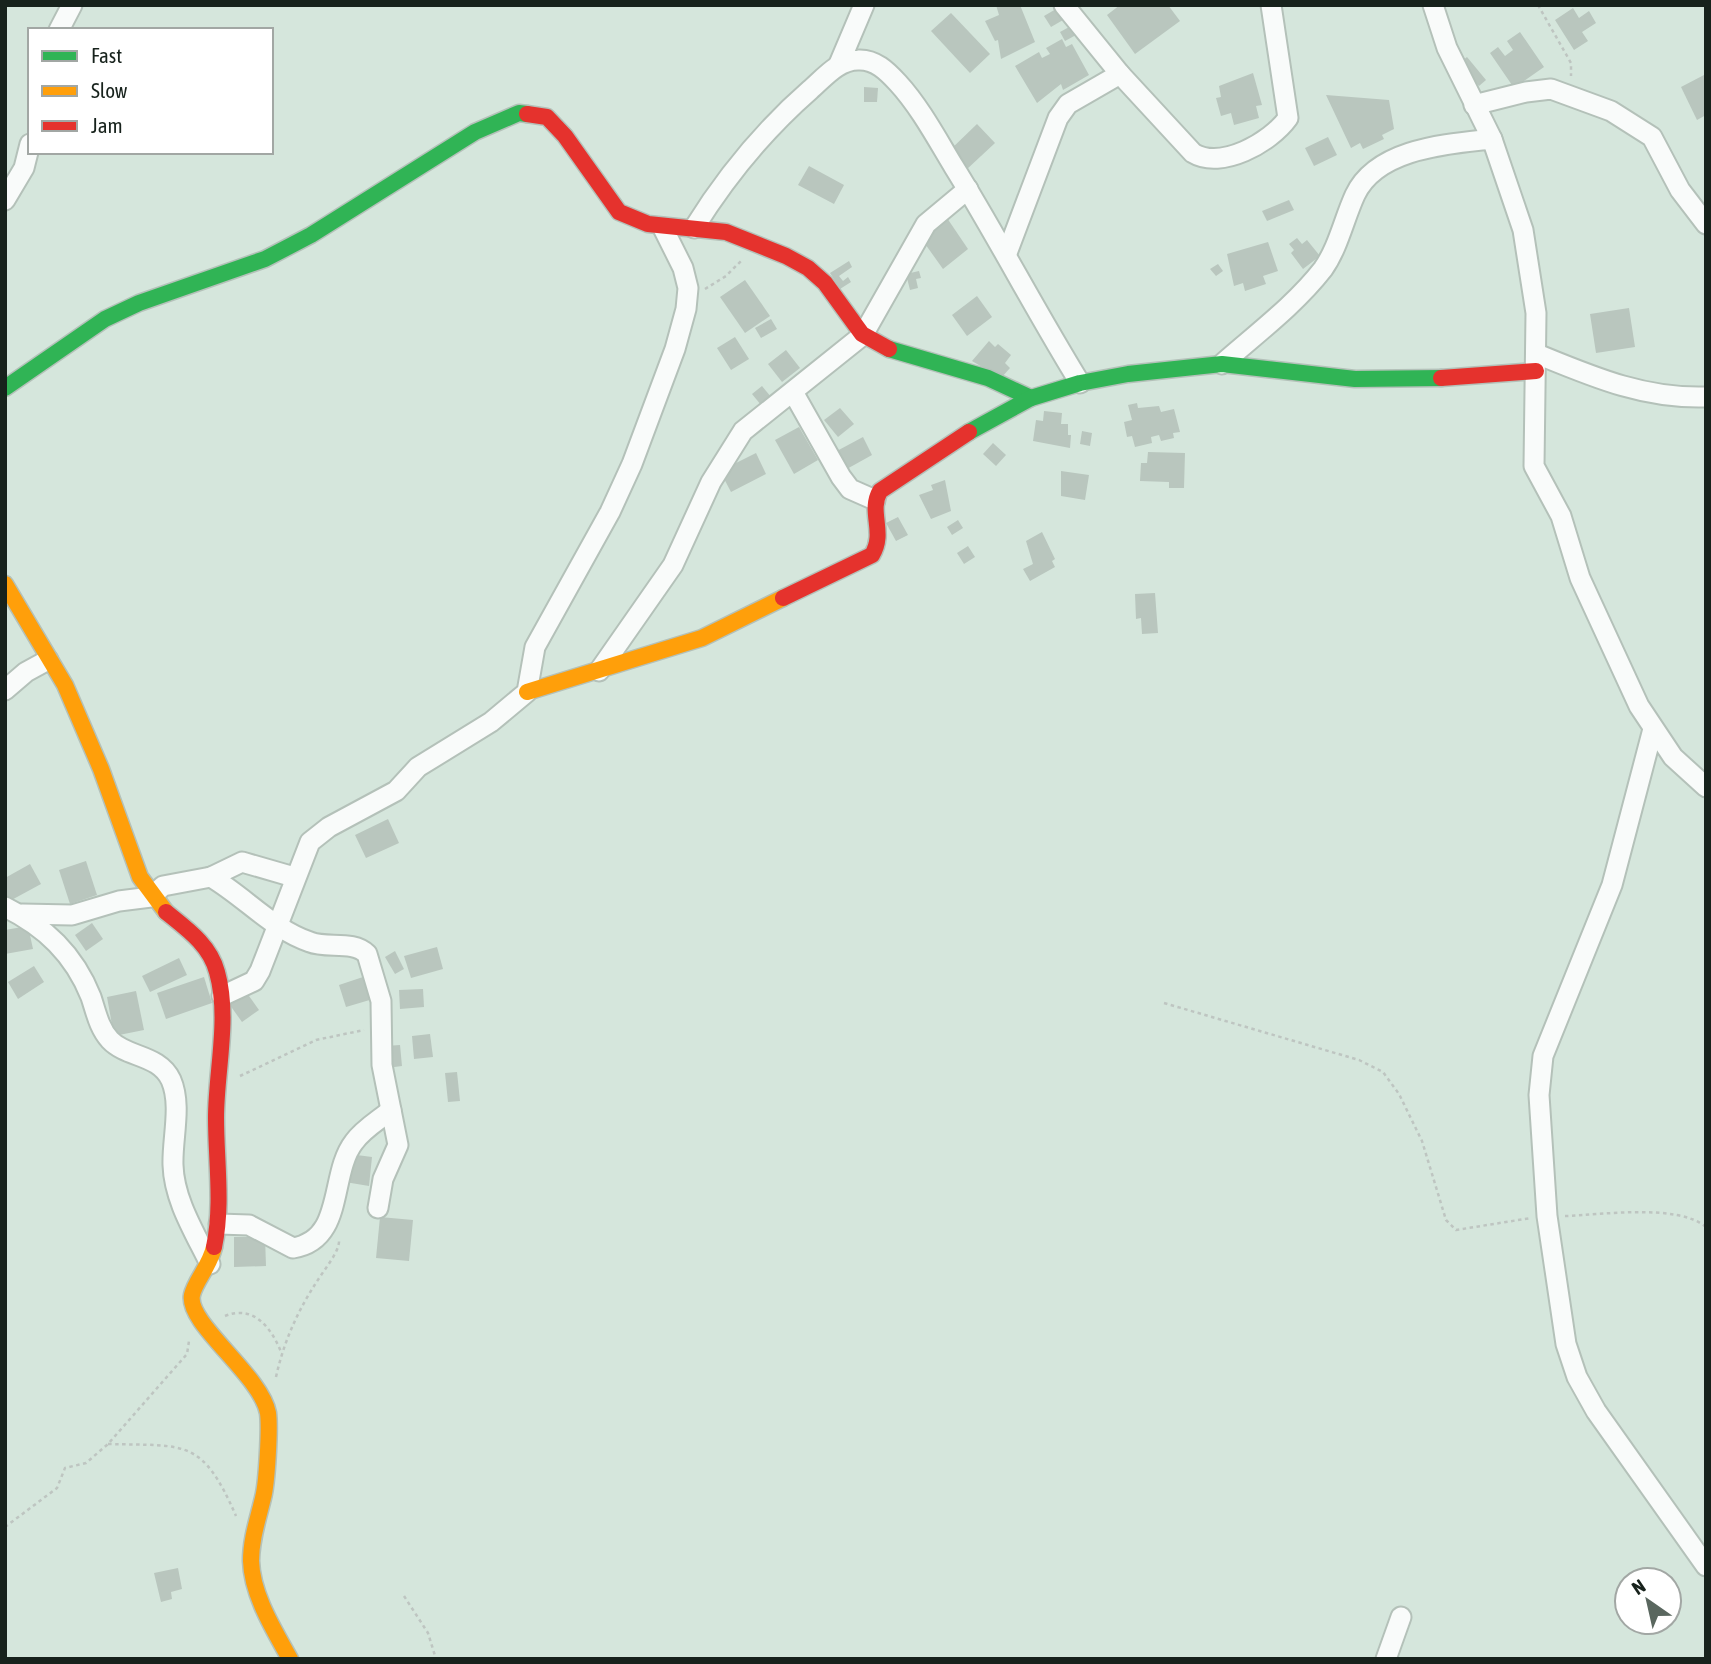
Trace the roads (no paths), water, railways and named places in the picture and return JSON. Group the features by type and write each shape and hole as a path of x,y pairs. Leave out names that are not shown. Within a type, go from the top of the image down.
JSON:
{"street":[{"path":"60,28 72,5"},
{"path":"694,228 726,177 753,144 839,64 864,5"},
{"path":"1064,5 1120,74 1193,153 1204,159 1224,158 1262,141 1280,129 1288,118 1271,5"},
{"path":"1433,5 1447,48 1492,139 1513,195 1526,244 1536,313 1534,466 1561,516 1580,578 1653,729 1673,757 1706,787"},
{"path":"839,64 858,60 876,63 899,84 1007,253 1044,326 1080,383"},
{"path":"1007,253 1058,118 1068,104 1120,74"},
{"path":"1474,105 1526,92 1551,89 1611,110 1652,137 1680,190 1706,224"},
{"path":"5,388 105,319 139,303 265,260 311,235 475,132 519,113 547,117 565,136 619,212 645,226 694,228 739,236 755,243 803,265 822,280 863,335 911,356 988,378 1031,398"},
{"path":"1222,364 1284,309 1324,267 1356,192 1370,175 1397,159 1424,149 1492,139"},
{"path":"5,200 24,168 28,152"},
{"path":"599,671 673,565 711,482 743,431 863,335 926,225 968,189"},
{"path":"527,692 536,647 610,512 632,464 675,349 687,300 684,268 663,228"},
{"path":"222,996 254,981 304,850 316,835 396,792 418,767 501,715 527,692 702,638 872,555 880,542 875,500 880,491 989,419 1031,398 1080,383 1128,374 1222,364 1367,379 1416,380 1536,362 1630,390 1671,398 1706,397"},
{"path":"793,392 850,489 875,500"},
{"path":"5,584 65,685 101,769 132,859 151,897 159,908 191,930 206,946 217,970 222,996 215,1170 219,1224 209,1264 192,1296 198,1319 259,1388 268,1414 264,1496 256,1521 251,1562 265,1613 290,1659"},
{"path":"5,690 26,672 48,660"},
{"path":"1653,729 1612,885 1543,1056 1539,1095 1547,1216 1566,1344 1577,1377 1596,1411 1706,1566"},
{"path":"12,910 72,915 119,901 151,897 163,886 211,877 248,861 294,877"},
{"path":"211,877 276,925 309,942 362,949 381,1001 382,1065 398,1145 380,1189 378,1208"},
{"path":"12,910 48,934 66,952 83,979 99,1021 111,1042 152,1061 170,1079 175,1104 173,1167 188,1219 209,1264"},
{"path":"219,1224 249,1226 293,1248 308,1244 318,1236 335,1204 342,1167 354,1142 391,1110"},
{"path":"1386,1659 1401,1617"}]}
